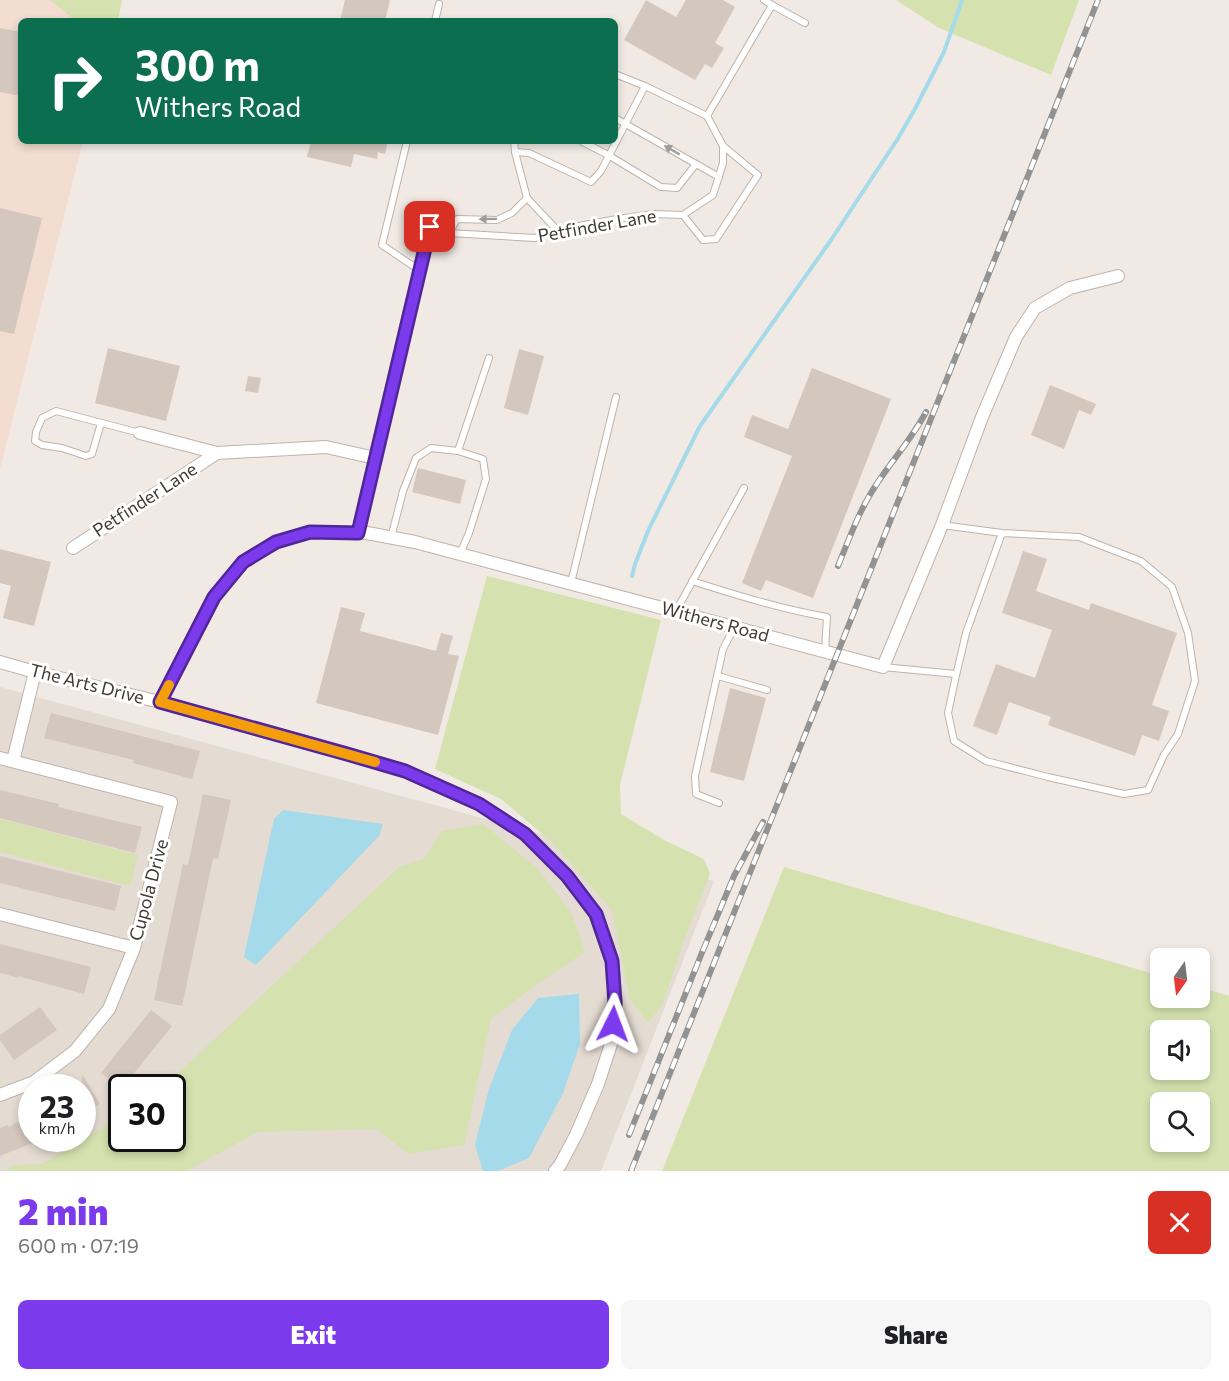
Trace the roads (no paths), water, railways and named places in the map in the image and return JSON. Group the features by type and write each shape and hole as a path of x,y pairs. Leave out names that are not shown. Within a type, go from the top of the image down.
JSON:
{"street":[{"path":"358,533 434,214"},
{"path":"883,667 1016,337 1035,308 1070,288 1118,276"},
{"name":"Petfinder Lane","path":"140,433 217,453 326,447 375,458"},
{"name":"Petfinder Lane","path":"73,548 217,453"},
{"name":"Withers Road","path":"160,702 214,597 243,562 276,542 310,532 367,533 416,542 883,667"},
{"name":"The Arts Drive","path":"0,662 160,702 405,771 479,804 525,834 567,876 596,914 612,961 615,1003 611,1044 598,1084 576,1135 555,1171"},
{"path":"13,761 35,672"},
{"name":"Cupola Drive","path":"0,758 171,802 134,948 109,1009 75,1051 34,1082 0,1095"},
{"path":"0,914 134,948"}],"lane":[{"path":"765,0 805,23"},
{"path":"436,18 439,4"},
{"path":"707,116 772,4"},
{"path":"618,75 707,116 723,146 759,175 716,239 703,240 683,215"},
{"path":"618,137 645,86"},
{"path":"618,120 719,177"},
{"path":"406,144 382,245 419,271"},
{"path":"514,144 527,198 557,230"},
{"path":"587,144 661,187 677,188 696,164"},
{"path":"515,152 529,153 591,182 601,171 614,144"},
{"name":"Petfinder Lane","path":"430,227 449,233 536,238 557,230 654,214 683,215 713,195 723,163 723,146"},
{"path":"449,233 457,219 497,220 512,213 527,198"},
{"path":"458,451 489,358"},
{"path":"571,584 616,397"},
{"path":"101,423 92,454 86,456 63,448 42,445 35,441 42,418 56,411 140,433"},
{"path":"391,538 403,491 416,458 431,448 458,451 483,459 486,479 460,554"},
{"path":"675,612 744,488"},
{"path":"942,525 1002,533 1079,537 1141,561 1172,587 1188,633 1195,681 1178,734 1164,755 1148,790 1124,794 1048,777 986,761 954,741 948,713 956,674 966,633 1002,533"},
{"path":"692,581 752,600 826,617 825,652"},
{"path":"719,803 696,794 695,776 723,649 734,628"},
{"path":"883,667 956,674"},
{"path":"718,676 767,690"}],"water":[{"path":"283,810 383,824 379,836 256,965 244,957 274,819"},
{"path":"579,994 580,1044 563,1093 529,1158 498,1171 483,1171 475,1145 489,1089 512,1030 538,998"}],"waterway":[{"path":"632,576 648,531 700,426 831,240 897,140 944,52 962,0"}],"railway":[{"path":"631,1171 1098,0"},
{"path":"838,566 866,502 926,412"},
{"path":"629,1135 734,876 763,822"}]}
